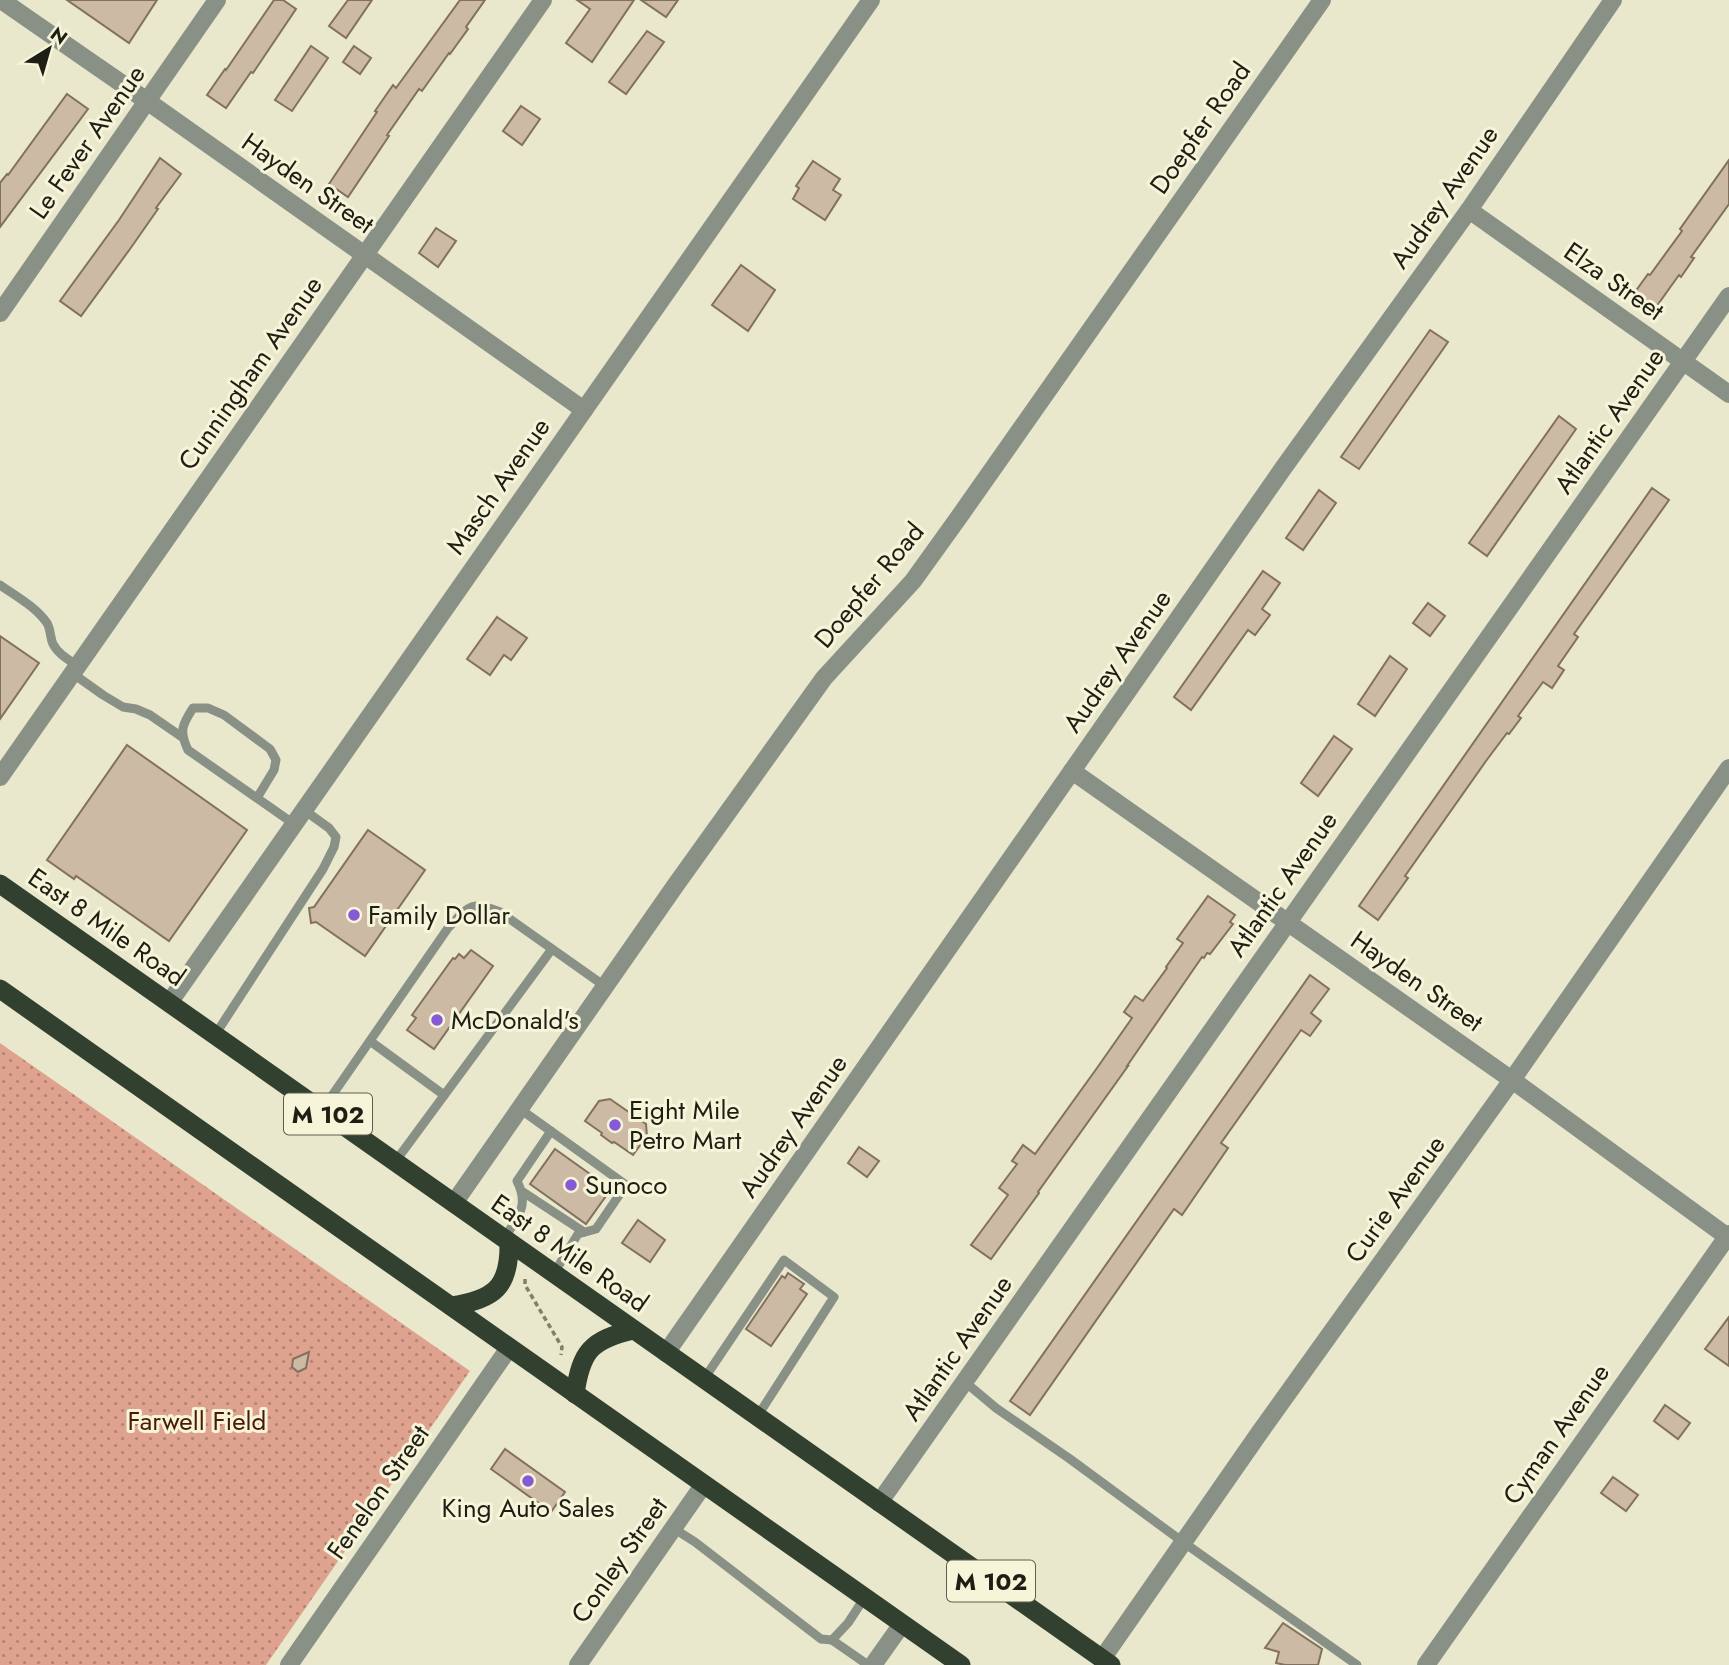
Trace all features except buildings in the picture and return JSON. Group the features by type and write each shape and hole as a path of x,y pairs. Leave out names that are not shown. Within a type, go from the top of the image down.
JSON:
{"highway":[{"name":"East 8 Mile Road","path":"0,884 1107,1662"},
{"path":"0,989 961,1665"},
{"path":"451,1306 470,1304 495,1291 503,1282 509,1262 506,1241"},
{"path":"575,1394 581,1363 588,1352 600,1341 633,1330"}],"street":[{"name":"Hayden Street","path":"1,0 584,410"},
{"name":"Le Fever Avenue","path":"0,313 217,0"},
{"name":"Cunningham Avenue","path":"0,777 543,0"},
{"name":"Masch Avenue","path":"169,1003 871,0"},
{"name":"Doepfer Road","path":"454,1203 824,678 913,581 1322,0"},
{"name":"Audrey Avenue","path":"666,1353 1284,467 1469,210 1613,0"},
{"name":"Elza Street","path":"1469,210 1729,394"},
{"name":"Atlantic Avenue","path":"879,1503 1729,296"},
{"name":"Curie Avenue","path":"1107,1662 1183,1542 1512,1080 1729,768"},
{"name":"Hayden Street","path":"1072,771 1512,1080 1728,1236"},
{"name":"Cyman Avenue","path":"1426,1665 1728,1236"},
{"name":"Fenelon Street","path":"289,1665 509,1348"},
{"name":"Conley Street","path":"578,1665 704,1485"},
{"path":"871,1665 902,1623"}],"lane":[{"path":"0,585 35,610 46,622 51,631 52,643 59,653 103,695 123,707 150,715 182,737 188,750 257,798 329,828 335,838 334,847 323,869 215,1035"},
{"path":"182,737 184,722 193,708 208,708 224,715 270,749 276,760 274,769 257,798"},
{"path":"322,1110 448,928 464,911 474,905 484,905 500,912 606,987"},
{"path":"395,1162 552,949"},
{"path":"370,1041 444,1095"},
{"path":"520,1110 626,1185 596,1229 578,1234 553,1273"},
{"path":"551,1131 517,1181 523,1192 584,1232"},
{"path":"506,1241 523,1207 523,1192"},
{"path":"704,1379 784,1260 834,1297 757,1417"},
{"path":"965,1382 996,1408 1357,1665"},
{"path":"673,1528 821,1639 832,1640 871,1665"},
{"path":"832,1640 848,1623 865,1597"}],"path":[{"path":"525,1279 525,1285 562,1347 561,1355"}],"green space":[{"name":"Farwell Field","path":"0,1043 470,1371 266,1665 0,1665"}],"place":[{"name":"Family Dollar","path":"354,915"},
{"name":"McDonald's","path":"437,1020"},
{"name":"Eight Mile Petro Mart","path":"615,1125"},
{"name":"Sunoco","path":"571,1185"},
{"name":"King Auto Sales","path":"528,1481"}]}
